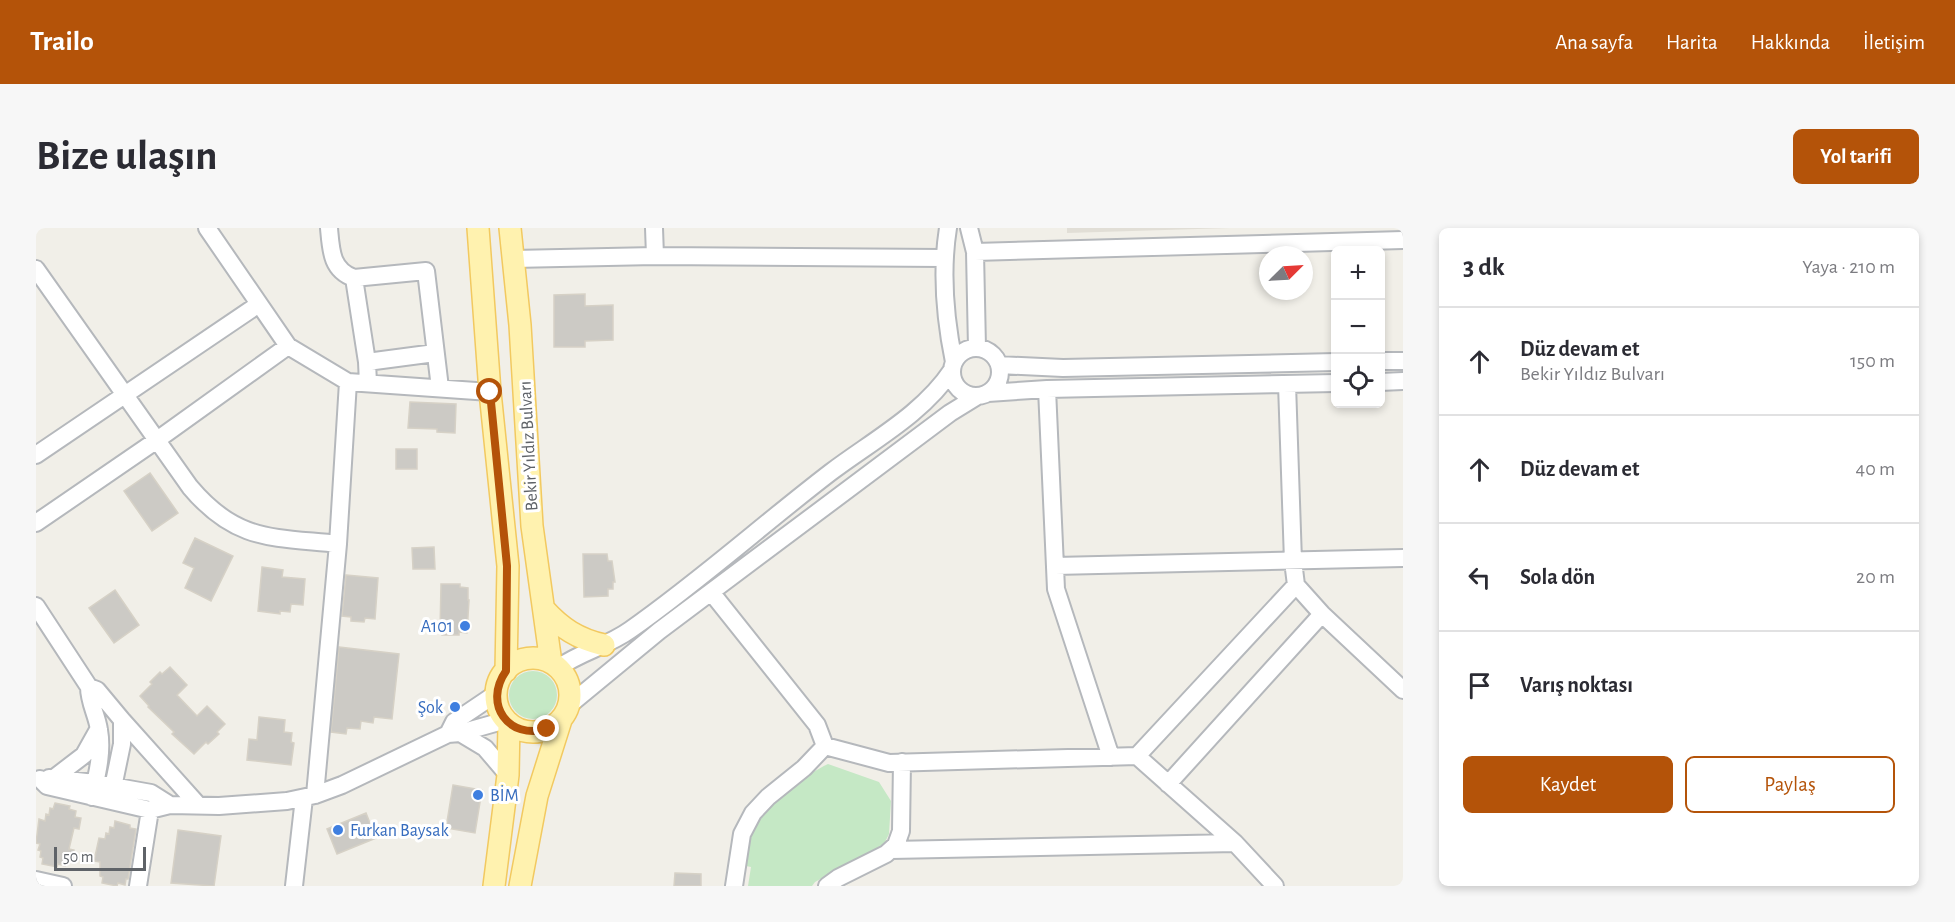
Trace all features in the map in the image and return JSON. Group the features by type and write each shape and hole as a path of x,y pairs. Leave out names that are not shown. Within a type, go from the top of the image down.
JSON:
{"main road":[{"name":"Bekir Yıldız Bulvarı","path":"478,228 490,392 507,566 506,671"},
{"name":"Bekir Yıldız Bulvarı","path":"510,228 520,325 532,526 554,666"},
{"path":"544,609 569,632 587,641 604,645"},
{"path":"520,886 537,796 565,713 570,689 563,674 554,666 535,658 512,665 498,685 499,709 508,722 523,731 547,729 565,713"},
{"path":"494,886 508,775 508,722"}],"street":[{"path":"207,228 288,346 348,382 490,392"},
{"path":"329,228 334,261 342,272 354,279 426,271 440,388"},
{"path":"654,228 655,256"},
{"path":"948,228 943,258 948,332 953,366 952,378 958,389 968,395 1047,389 1331,382"},
{"path":"969,228 975,252 977,348"},
{"path":"975,252 1248,236 1403,240"},
{"path":"513,259 655,256 943,258"},
{"path":"36,269 199,497 228,521 262,536 338,544"},
{"path":"354,279 367,362 368,383"},
{"path":"36,455 258,304"},
{"path":"36,523 288,346"},
{"path":"554,666 604,645 629,631 658,609 830,473 919,407 938,388 965,350 977,348 992,355 999,365 998,381 982,395 950,412 632,651 565,713"},
{"path":"367,362 435,353"},
{"path":"1385,361 1403,361"},
{"path":"999,365 1063,368 1331,362"},
{"path":"1385,382 1403,381"},
{"path":"294,886 310,796 338,544 348,382"},
{"path":"1287,384 1293,561 1296,585 1322,614 1403,690"},
{"path":"1047,389 1056,589 1111,757"},
{"path":"1055,566 1403,558"},
{"path":"1137,756 1296,585"},
{"path":"711,592 817,724 825,746"},
{"path":"36,606 89,687 89,697 99,727 100,751 94,790"},
{"path":"1168,784 1322,614"},
{"path":"89,687 97,690 199,806"},
{"path":"454,733 454,722 497,693"},
{"path":"112,794 122,744 122,720"},
{"path":"99,727 94,741 84,755 43,779 47,786 112,794 150,810 170,805 255,804 310,796 342,785 454,733 508,722"},
{"path":"454,733 485,748 508,775"},
{"path":"825,746 889,763 1137,756 1235,843 1275,886"},
{"path":"734,886 742,834 753,813 768,796 804,768 825,746"},
{"path":"827,886 896,845 901,831 902,762"},
{"path":"112,794 151,793 170,805"},
{"path":"138,886 150,810"},
{"path":"891,850 1235,843"},
{"path":"36,880 63,886"}],"shaded area":[{"path":"1067,228 1230,228 1067,233"}],"green space":[{"path":"528,671 538,671 553,681 557,695 556,704 547,715 538,719 528,719 513,709 509,700 509,690 519,675"},
{"path":"828,764 879,782 891,801 889,834 884,844 815,882 812,886 748,886 751,867 741,865 756,821 782,794"}],"building":[{"path":"585,294 585,306 613,305 613,340 585,341 585,347 554,347 554,295"},
{"path":"410,402 456,404 455,433 437,432 437,429 408,428"},
{"path":"396,449 417,449 417,469 396,469"},
{"path":"150,473 178,513 152,531 124,491"},
{"path":"195,538 233,556 211,601 185,588 194,568 183,563"},
{"path":"434,547 435,569 413,569 412,548"},
{"path":"583,554 607,554 608,561 612,561 615,582 613,582 613,589 608,589 608,596 584,597"},
{"path":"262,567 283,570 282,577 305,579 303,605 291,604 290,612 280,611 280,614 258,611"},
{"path":"346,575 378,578 375,619 365,618 364,622 351,621 351,617 342,616"},
{"path":"441,584 460,584 460,587 468,588 467,633 442,635 440,632"},
{"path":"115,590 139,625 114,643 89,608"},
{"path":"339,647 399,654 392,719 374,717 373,723 361,721 360,729 347,728 346,734 331,732"},
{"path":"170,667 187,685 177,695 197,716 207,706 225,724 217,732 219,734 208,744 206,742 194,754 172,734 174,732 140,696 160,672 162,674"},
{"path":"259,717 285,720 284,732 292,733 291,742 294,743 291,765 247,760 249,739 257,740"},
{"path":"453,785 482,790 475,833 446,828"},
{"path":"55,803 70,806 69,809 76,811 75,817 81,818 79,829 74,828 69,849 74,850 72,861 66,860 65,866 58,864 57,867 42,864 41,851 38,850 40,844 36,843 39,819 45,821 46,814 49,815 50,808 53,809"},
{"path":"366,813 376,838 337,854 327,829"},
{"path":"115,821 136,829 128,879 125,885 118,883 117,886 102,883 100,862 94,861 99,838 105,839 110,827 114,828"},
{"path":"178,830 221,836 214,886 171,883"},
{"path":"675,873 701,874 701,886 674,886"}],"place":[{"name":"A101","path":"465,626"},
{"name":"Şok","path":"455,707"},
{"name":"BİM","path":"478,795"},
{"name":"Furkan Baysak","path":"338,830"}],"route":[{"path":"490,392 506,536 508,601 506,671 498,685 497,701 503,717 516,728 531,732 547,729"}]}
